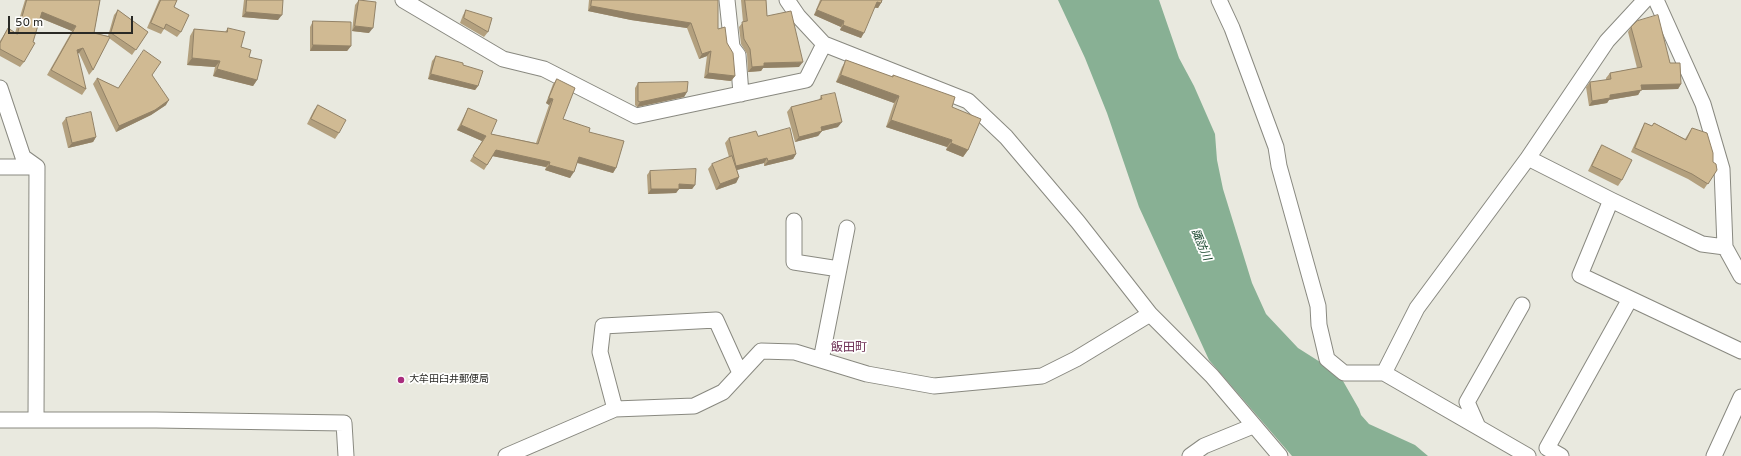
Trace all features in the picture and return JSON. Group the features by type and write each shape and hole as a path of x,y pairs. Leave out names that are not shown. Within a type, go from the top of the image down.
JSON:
{"street":[{"path":"404,0 503,59 544,69 636,116 806,80 824,44"},
{"path":"727,0 732,47 738,55 741,94"},
{"path":"787,0 798,16 824,44 968,101 1006,137 1078,222 1150,314 1212,376 1280,456"},
{"path":"1219,0 1232,28 1276,147 1279,166 1318,306 1319,324 1327,359 1344,372 1384,373 1528,456"},
{"path":"1384,373 1417,308 1528,158 1607,41 1645,0"},
{"path":"1656,0 1703,104 1722,169 1725,247 1741,276"},
{"path":"0,88 23,157 36,167"},
{"path":"1528,158 1702,244 1725,247"},
{"path":"0,167 36,167"},
{"path":"36,167 36,420"},
{"path":"1611,200 1580,275 1741,351"},
{"path":"794,221 794,262 839,269"},
{"path":"821,360 847,228"},
{"path":"1561,456 1547,448 1630,299"},
{"path":"1478,428 1467,402 1522,305"},
{"path":"506,456 615,409 694,406 723,392 760,351 795,352 867,374 934,386 1042,376 1076,360 1150,314"},
{"path":"615,409 600,352 603,326 716,320 740,373"},
{"path":"1714,456 1741,397"},
{"path":"0,420 156,420 344,423 346,456"},
{"path":"1190,456 1204,446 1253,426"}],"water":[{"name":"諏訪川","path":"1058,0 1159,0 1179,58 1194,86 1215,134 1217,160 1223,189 1252,283 1266,314 1298,348 1339,374 1361,415 1369,424 1415,445 1428,456 1292,456 1209,360 1139,207 1107,113 1085,58"}],"building":[{"path":"27,0 100,0 94,33 110,37 93,70 83,48 77,50 86,89 51,70 76,26 42,12 33,42 35,43 24,62 0,49 0,43 8,28 17,34"},
{"path":"161,0 177,0 174,7 189,15 181,32 166,24 164,29 151,23"},
{"path":"247,0 283,0 282,15 246,12"},
{"path":"359,0 376,2 373,28 355,26"},
{"path":"592,0 718,0 718,29 725,27 727,43 733,53 735,76 708,73 711,51 702,54 691,23 591,6"},
{"path":"745,0 766,0 767,16 791,11 803,62 764,63 764,66 752,67 750,49 744,39 742,22 747,21"},
{"path":"822,0 882,0 881,3 877,2 864,33 843,25 844,21 817,10"},
{"path":"118,10 148,32 136,50 111,33"},
{"path":"466,10 492,18 488,32 464,18"},
{"path":"1658,15 1670,63 1680,63 1681,84 1641,85 1642,90 1610,95 1610,98 1592,101 1590,82 1611,79 1610,73 1642,67 1631,27 1637,21"},
{"path":"313,21 351,22 351,46 313,45"},
{"path":"228,28 245,32 241,47 251,50 249,57 262,60 257,80 217,69 220,61 192,58 194,29 227,32"},
{"path":"144,50 161,62 152,75 169,100 155,110 119,126 97,78 118,88"},
{"path":"436,56 463,63 463,65 483,71 478,86 431,74"},
{"path":"846,60 955,97 952,107 981,119 968,150 951,143 952,140 891,120 899,96 841,75"},
{"path":"557,79 575,88 563,119 590,128 589,132 624,141 616,168 579,157 574,172 549,165 550,162 496,150 487,165 473,156 486,136 461,125 468,108 497,120 491,134 538,144 553,99 549,98"},
{"path":"688,82 687,92 640,102 638,101 638,83"},
{"path":"835,93 842,122 821,127 822,131 799,137 791,107 822,99 821,96"},
{"path":"318,105 346,120 339,133 311,119"},
{"path":"91,112 96,137 72,143 66,118"},
{"path":"1645,123 1652,126 1654,123 1686,140 1692,128 1707,133 1713,153 1713,162 1716,164 1717,170 1708,184 1692,174 1635,148"},
{"path":"790,128 796,154 768,161 767,158 736,166 729,138 756,131 758,136"},
{"path":"1602,145 1632,160 1622,180 1592,166"},
{"path":"732,156 739,177 720,184 712,164"},
{"path":"696,169 695,185 679,184 679,189 651,189 650,171"}],"place":[{"name":"大牟田臼井郵便局","path":"401,380"}],"district":[{"name":"飯田町","path":"849,349"}]}
